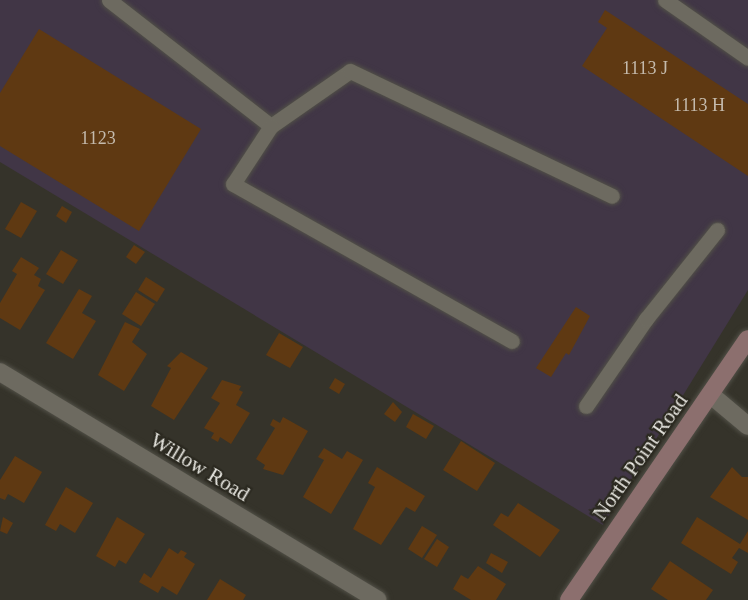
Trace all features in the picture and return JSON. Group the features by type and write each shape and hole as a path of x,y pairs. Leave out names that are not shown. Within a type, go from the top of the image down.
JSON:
{"street":[{"name":"North Point Road","path":"569,600 748,339"},
{"name":"Willow Road","path":"0,372 378,600"},
{"path":"711,395 748,426"}],"lane":[{"path":"109,0 271,126"},
{"path":"665,0 748,58"},
{"path":"512,341 233,184 271,126 350,71 612,196"},
{"path":"586,406 646,319 717,230"}],"shaded area":[{"path":"0,0 748,0 748,290 603,525 0,162"}],"building":[{"path":"605,10 748,104 748,176 582,66 607,28 598,22"},
{"path":"39,29 201,129 139,231 0,146 0,93"},
{"path":"21,202 37,211 21,238 5,229"},
{"path":"62,206 72,212 66,223 56,216"},
{"path":"134,245 145,252 136,264 126,257"},
{"path":"61,250 78,260 63,284 46,274"},
{"path":"21,257 39,268 34,275 41,279 38,286 45,290 20,330 0,318 0,303 17,274 12,271"},
{"path":"146,277 165,289 157,302 138,290"},
{"path":"79,289 92,296 82,313 96,321 73,359 46,343"},
{"path":"136,292 155,304 141,326 122,314"},
{"path":"576,307 590,316 569,355 566,353 551,377 536,368"},
{"path":"125,322 140,329 132,342 147,354 124,391 98,375"},
{"path":"279,333 303,347 290,368 266,355"},
{"path":"181,352 208,368 174,420 151,406 171,368 167,366"},
{"path":"335,378 345,384 339,394 329,388"},
{"path":"222,380 241,386 239,390 243,392 236,405 250,413 231,444 220,437 218,442 211,438 214,433 204,428 220,403 211,398"},
{"path":"393,402 402,412 395,422 384,414"},
{"path":"413,414 434,426 426,439 406,427"},
{"path":"283,417 308,431 283,475 263,469 265,465 256,459 275,428 270,425 273,419 280,423"},
{"path":"461,441 495,463 477,491 443,470"},
{"path":"324,448 342,459 347,451 363,460 331,514 303,497 324,460 318,457"},
{"path":"15,456 42,472 24,503 8,494 5,500 0,498 0,480"},
{"path":"377,467 425,496 415,512 406,507 381,545 353,529 375,487 368,483"},
{"path":"732,467 742,477 748,477 748,520 710,497"},
{"path":"66,487 93,503 75,533 60,524 56,531 45,525"},
{"path":"518,503 560,530 540,557 493,525 501,513 508,517"},
{"path":"3,517 13,523 7,534 0,531"},
{"path":"117,517 145,534 126,564 119,560 115,567 96,556"},
{"path":"697,517 740,544 748,531 748,553 739,548 732,558 738,562 731,574 681,543"},
{"path":"422,526 437,535 422,558 408,549"},
{"path":"437,539 449,547 437,567 424,559"},
{"path":"169,548 178,554 181,550 187,553 184,557 195,564 177,595 162,586 158,593 139,582 144,573 151,578"},
{"path":"491,553 508,562 502,573 486,563"},
{"path":"670,561 713,590 706,600 668,600 651,589"},
{"path":"478,566 506,584 496,600 471,600 453,589 461,575 468,579"},
{"path":"220,579 246,595 243,600 207,600"}]}
